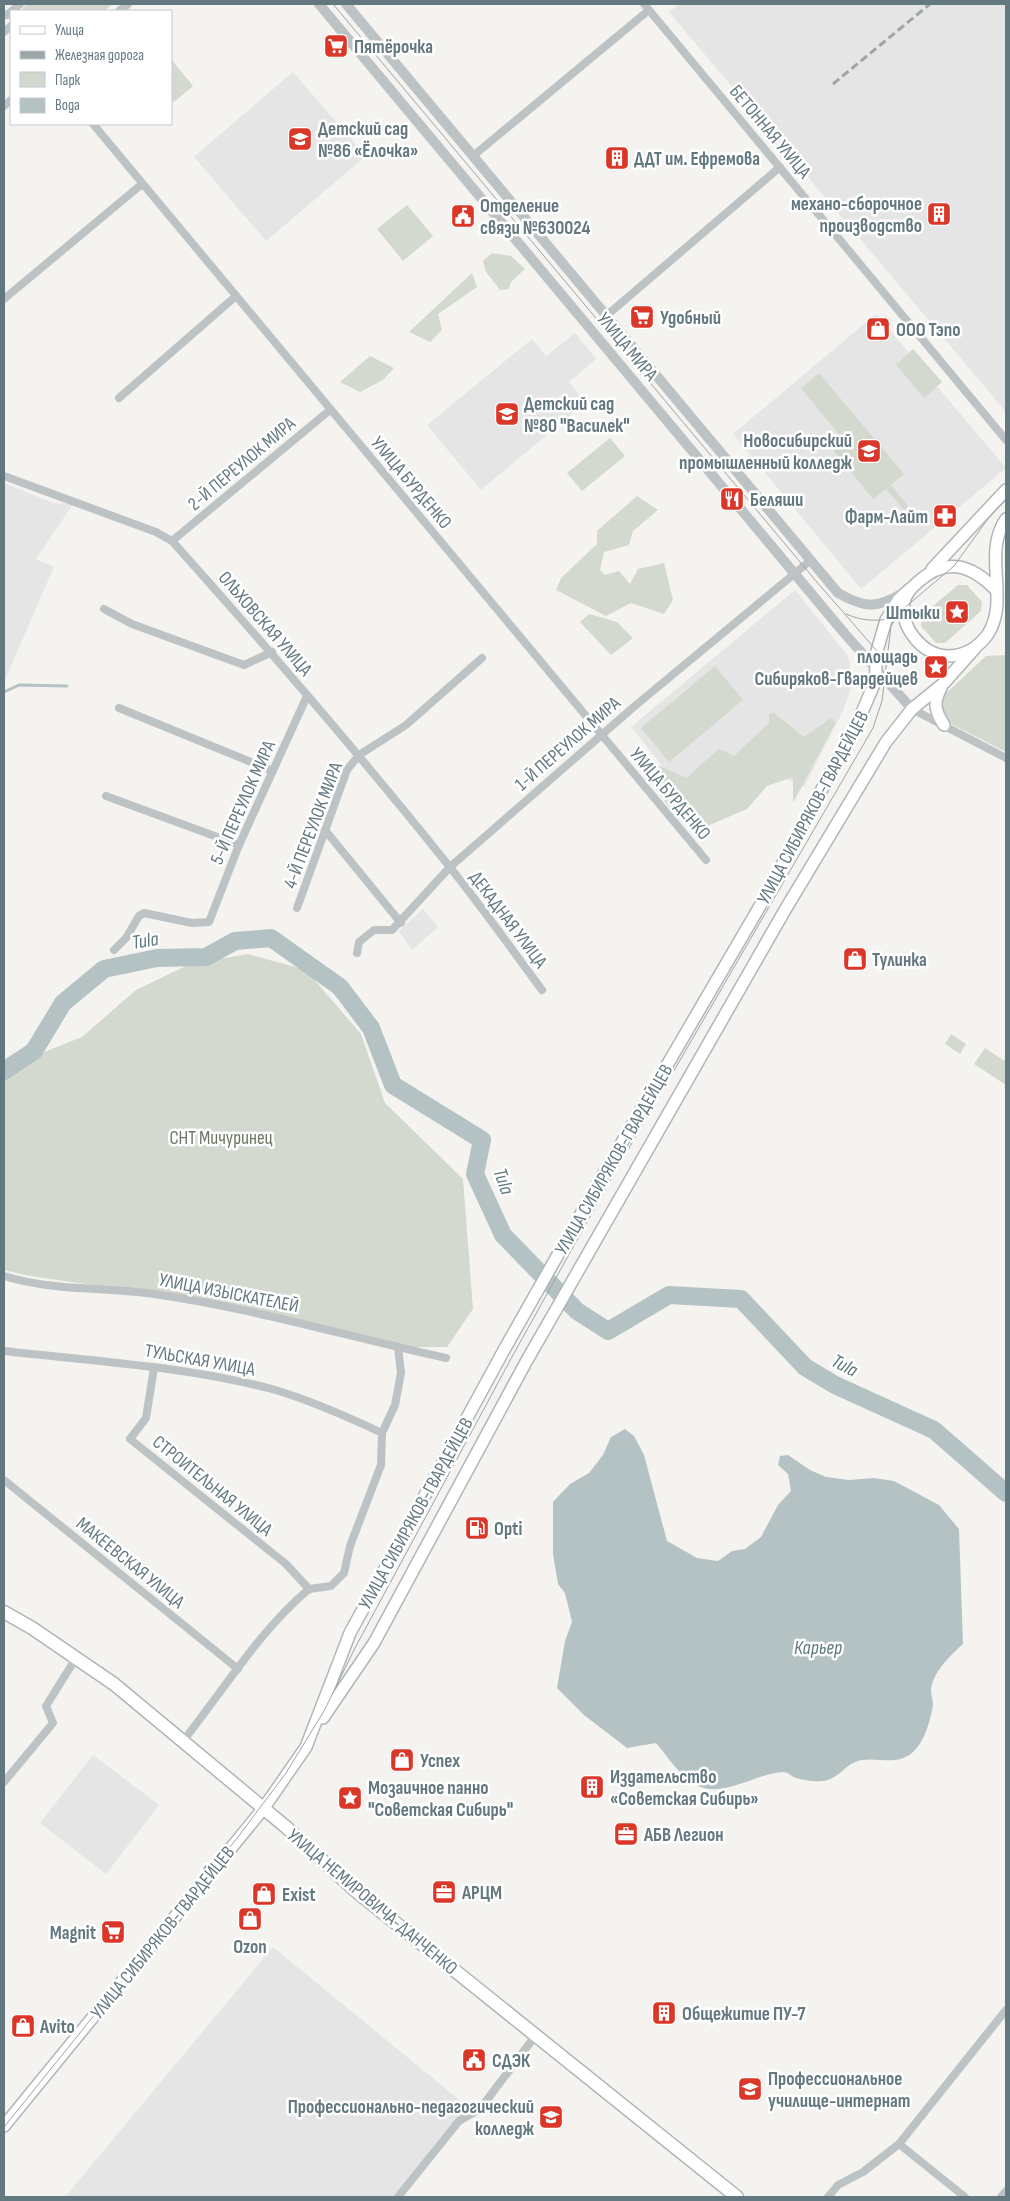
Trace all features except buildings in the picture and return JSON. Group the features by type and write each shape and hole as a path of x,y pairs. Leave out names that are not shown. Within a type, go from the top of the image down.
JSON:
{"main road":[{"path":"1006,490 985,510 929,572 910,589 904,601 903,609 909,631 920,645 939,656 960,656 976,648 988,633 995,618 998,602 996,591 997,548 1003,524 1006,520"},
{"path":"929,572 944,566 960,567 984,578 996,591"},
{"name":"УЛИЦА СИБИРЯКОВ-ГВАРДЕЙЦЕВ","path":"313,1733 350,1632 504,1350 603,1174 764,899 863,713 875,682 880,638 889,614 899,599 910,589"},
{"name":"УЛИЦА СИБИРЯКОВ-ГВАРДЕЙЦЕВ","path":"4,2126 263,1809 288,1775 313,1733 374,1643 526,1362 810,868 886,742 912,709 944,683 976,648"},
{"path":"944,683 936,697 935,710 944,725"},
{"name":"УЛИЦА НЕМИРОВИЧА-ДАНЧЕНКО","path":"4,1612 114,1684 263,1809 357,1892 737,2197"}],"street":[{"path":"5,13 20,4"},
{"name":"УЛИЦА МИРА","path":"319,4 794,573 876,670 912,709"},
{"name":"УЛИЦА МИРА","path":"346,4 811,560"},
{"path":"473,156 647,7"},
{"name":"БЕТОННАЯ УЛИЦА","path":"647,7 1006,440"},
{"name":"УЛИЦА БУРДЕНКО","path":"94,125 706,860"},
{"path":"606,316 780,168"},
{"path":"4,298 142,184"},
{"path":"119,398 236,296"},
{"name":"2-Й ПЕРЕУЛОК МИРА","path":"172,542 330,410"},
{"name":"ОЛЬХОВСКАЯ УЛИЦА","path":"4,476 156,532 172,542 272,652 450,867"},
{"path":"811,560 838,593 861,604 869,606 887,602 910,589"},
{"name":"1-Й ПЕРЕУЛОК МИРА","path":"401,923 450,867 602,735 811,560"},
{"path":"104,609 132,624 244,665 272,652"},
{"path":"359,755 406,725 482,658"},
{"name":"5-Й ПЕРЕУЛОК МИРА","path":"114,950 126,938 139,916 144,913 192,924 209,922 239,845 307,696"},
{"path":"120,708 272,771"},
{"path":"912,709 1006,758"},
{"name":"4-Й ПЕРЕУЛОК МИРА","path":"297,908 347,770 359,755"},
{"path":"106,796 239,845"},
{"path":"325,830 401,923 392,930 374,930 359,942 357,953"},
{"name":"ДЕКАДНАЯ УЛИЦА","path":"450,867 542,990"},
{"name":"УЛИЦА ИЗЫСКАТЕЛЕЙ","path":"4,1276 26,1283 154,1294 298,1321 398,1348 446,1358"},
{"path":"183,1741 238,1669 293,1602 309,1590 332,1586 344,1573 350,1546 381,1465 382,1433 395,1405 401,1373 398,1348"},
{"name":"ТУЛЬСКАЯ УЛИЦА","path":"4,1351 141,1364 154,1368 224,1379 272,1390 345,1415 382,1433"},
{"name":"СТРОИТЕЛЬНАЯ УЛИЦА","path":"154,1368 146,1418 130,1439 286,1564 309,1590"},
{"name":"МАКЕЕВСКАЯ УЛИЦА","path":"4,1480 238,1669"},
{"path":"4,1782 53,1723 46,1706 76,1658"},
{"path":"828,2197 838,2185 863,2172 899,2144 1006,2010"},
{"path":"398,2197 459,2121 480,2109 536,2035"},
{"path":"899,2144 965,2197"},
{"path":"1001,2197 1006,2191"}],"shaded area":[{"name":"механо-сборочное производство","path":"680,4 1006,4 1006,412 669,12"},
{"path":"293,72 366,156 266,241 194,157"},
{"name":"Новосибирский промышленный колледж","path":"876,314 1006,468 861,589 733,434"},
{"name":"Детский сад №80 \"Василек\"","path":"575,333 596,359 569,382 586,402 481,490 427,425 532,339 546,356"},
{"path":"4,483 53,503 73,504 36,559 54,567 6,677 4,676"},
{"path":"795,590 848,656 853,683 843,711 804,787 777,775 681,789 631,727"},
{"path":"423,909 438,927 412,950 399,931"},
{"path":"93,1755 159,1805 106,1874 40,1823"},
{"path":"273,1947 468,2107 396,2197 65,2197"}],"green space":[{"path":"28,4 113,4 105,10 24,10 22,8"},
{"path":"172,60 193,86 174,102 172,100"},
{"path":"407,205 433,236 403,261 377,229"},
{"path":"492,253 511,256 525,269 511,282 509,289 500,290 486,272 483,261"},
{"path":"472,273 477,287 438,314 442,330 430,342 409,332"},
{"path":"913,349 942,382 924,398 896,365"},
{"path":"370,356 394,368 383,380 360,392 340,382"},
{"path":"819,373 904,474 891,485 908,506 904,510 886,489 873,499 833,450 841,437 801,388"},
{"path":"610,438 625,456 582,491 567,473"},
{"path":"637,496 658,510 633,531 629,545 604,552 600,570 605,575 619,571 630,584 638,569 664,563 673,600 664,614 631,603 606,616 556,590 561,578 597,544 597,531"},
{"path":"958,585 967,585 982,602 981,611 945,643 936,643 921,626 921,616"},
{"path":"589,614 617,622 633,638 611,655 580,622"},
{"path":"1006,655 1006,752 947,722 938,707 941,698 986,656"},
{"path":"715,666 743,700 669,762 641,728"},
{"path":"774,713 804,737 831,718 836,722 793,803 793,777 767,786 747,809 705,827 668,806 639,763 647,760 686,778 719,749 734,756 769,723 769,714"},
{"name":"СНТ Мичуринец","path":"248,954 306,970 361,1034 385,1103 463,1179 473,1309 447,1347 396,1347 154,1294 30,1276 4,1270 4,1068 82,1037 136,990 190,964"},
{"path":"951,1034 966,1044 960,1054 945,1044"},
{"path":"985,1048 1006,1062 1006,1085 974,1064"}],"water":[{"name":"Карьер","path":"625,1429 634,1436 644,1455 667,1541 697,1558 718,1561 732,1551 745,1549 761,1537 778,1505 791,1491 788,1474 778,1465 780,1456 788,1455 810,1470 826,1477 849,1480 874,1478 894,1481 939,1505 959,1529 963,1644 943,1664 935,1676 931,1690 933,1705 929,1722 922,1741 915,1750 909,1755 896,1760 869,1759 856,1761 828,1780 805,1780 783,1772 765,1775 726,1788 709,1789 700,1787 686,1778 656,1743 627,1748 584,1715 557,1688 565,1641 572,1622 565,1593 558,1584 553,1554 553,1502 570,1484 589,1473 603,1455 611,1437"}],"waterway":[{"path":"4,692 19,685 67,686"},
{"name":"Tula","path":"4,1071 34,1051 63,1003 104,969 157,958 206,957 235,941 271,938 340,987 371,1028 393,1085 482,1140 475,1174 503,1235 577,1311 608,1331 669,1295 741,1299 805,1367 835,1385 934,1430 1006,1493"}],"tram line":[{"path":"333,4 816,581 877,651 886,666"},
{"path":"4,2127 238,1837 286,1773 324,1711 355,1648 513,1355 611,1179 873,728 882,701 891,626 903,609 954,566 990,516 1006,500"},
{"path":"846,614 859,619 873,620 900,616"}],"railway":[{"path":"833,84 930,4"}],"place":[{"name":"Пятёрочка","path":"336,46"},
{"name":"Детский сад №86 «Ёлочка»","path":"300,139"},
{"name":"ДДТ им. Ефремова","path":"617,158"},
{"name":"механо-сборочное производство","path":"939,214"},
{"name":"Отделение связи №630024","path":"463,216"},
{"name":"Удобный","path":"642,317"},
{"name":"ООО Тэпо","path":"878,329"},
{"name":"Детский сад №80 \"Василек\"","path":"507,414"},
{"name":"Новосибирский промышленный колледж","path":"869,451"},
{"name":"Беляши","path":"732,499"},
{"name":"Фарм-Лайт","path":"945,516"},
{"name":"Штыки","path":"957,612"},
{"name":"площадь Сибиряков-Гвардейцев","path":"936,667"},
{"name":"Тулинка","path":"855,959"},
{"name":"Opti","path":"477,1528"},
{"name":"Успех","path":"402,1760"},
{"name":"Издательство «Советская Сибирь»","path":"592,1787"},
{"name":"Мозаичное панно \"Советская Сибирь\"","path":"350,1798"},
{"name":"АБВ Легион","path":"626,1834"},
{"name":"АРЦМ","path":"444,1892"},
{"name":"Exist","path":"264,1894"},
{"name":"Ozon","path":"250,1919"},
{"name":"Magnit","path":"113,1932"},
{"name":"Общежитие ПУ-7","path":"664,2013"},
{"name":"Avito","path":"23,2026"},
{"name":"СДЭК","path":"474,2060"},
{"name":"Профессиональное училище-интернат","path":"750,2089"},
{"name":"Профессионально-педагогический колледж","path":"551,2117"}]}
